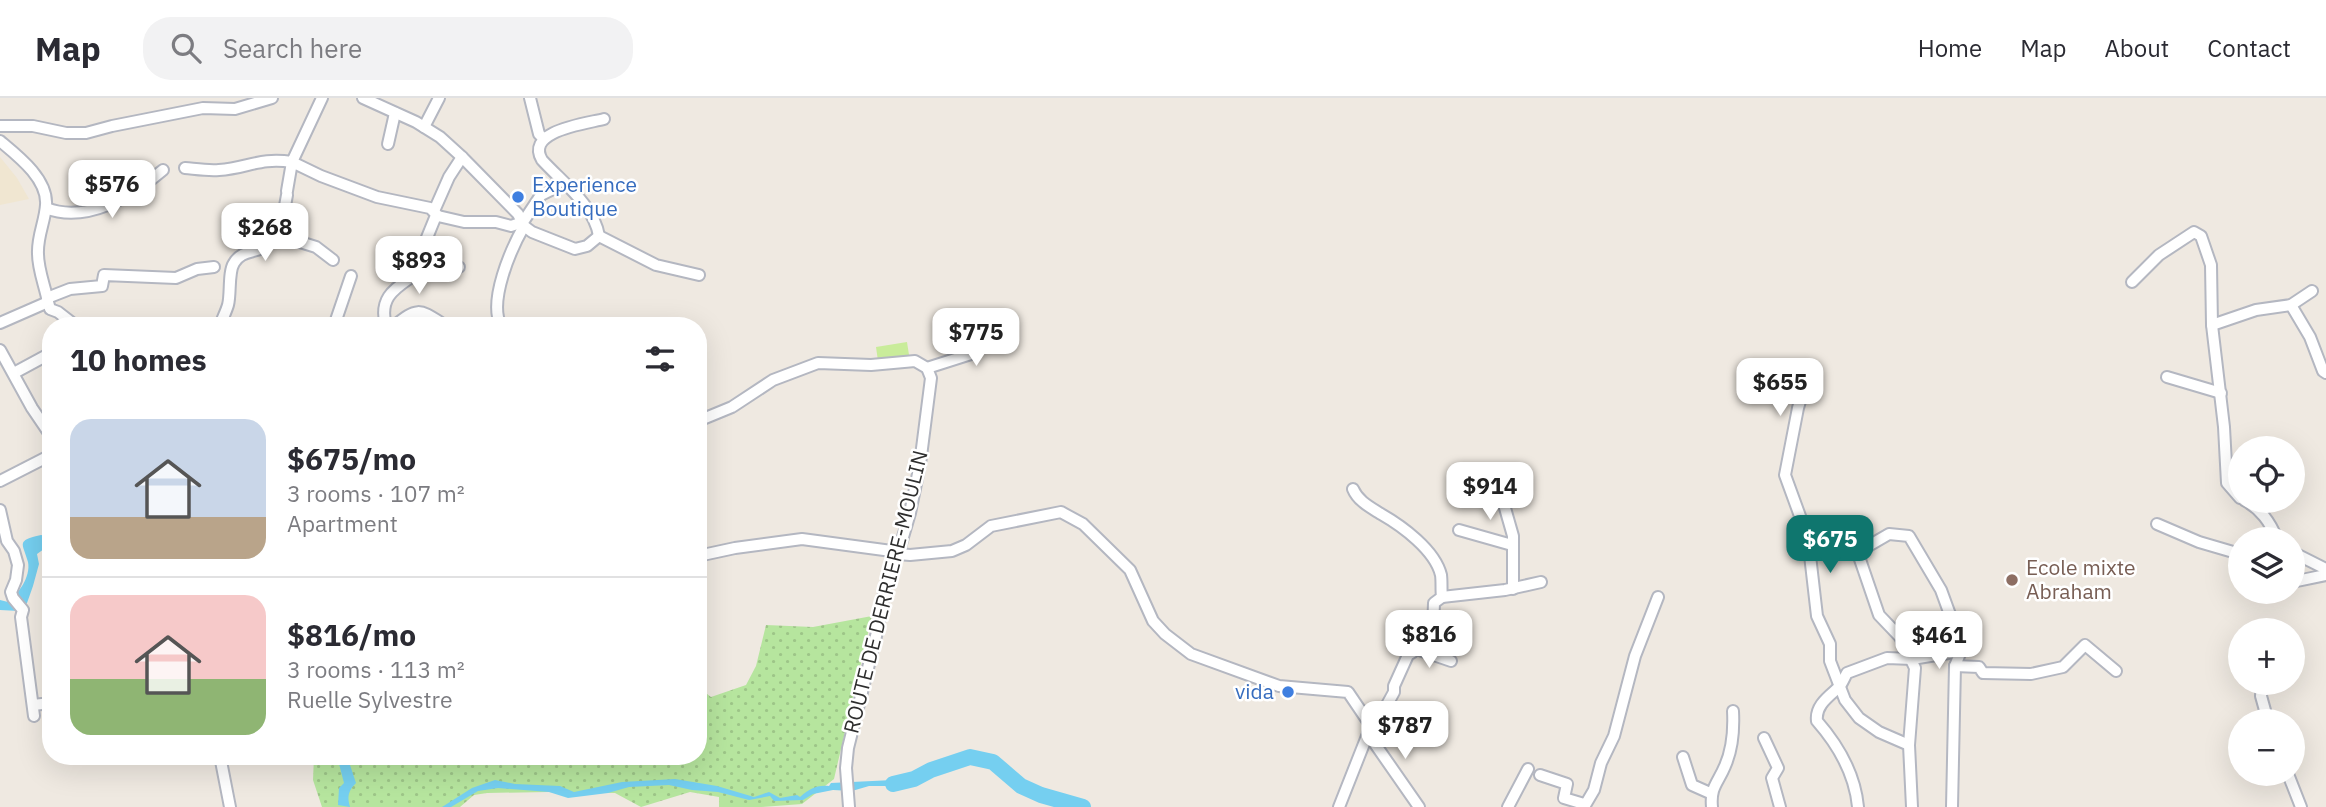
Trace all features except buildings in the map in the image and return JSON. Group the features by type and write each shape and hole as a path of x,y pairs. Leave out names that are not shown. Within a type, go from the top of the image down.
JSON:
{"street":[{"path":"0,126 33,126 66,133 86,133 209,107 234,109 272,98"},
{"path":"224,317 229,303 234,261 245,252 264,247 279,227 292,162 322,98"},
{"path":"363,98 424,127 462,156 532,232 575,249 587,246 599,236"},
{"path":"424,127 439,98"},
{"path":"530,98 539,134 543,138"},
{"path":"388,144 395,113"},
{"path":"599,236 597,223 589,211 538,153 538,146 543,138 604,119"},
{"path":"0,141 16,154 44,189 46,208 39,233 38,254 50,309 67,317"},
{"path":"421,270 424,245 449,177 462,156"},
{"path":"185,168 218,170 274,159 292,162 377,197 430,208 436,214 464,222 496,222 511,226 524,224"},
{"path":"46,208 64,212 101,207 119,201 163,170"},
{"path":"497,317 497,299 506,268 524,224 541,195 551,190 560,179"},
{"path":"279,227 334,260"},
{"path":"2132,282 2159,255 2194,232 2201,236 2211,265 2212,326 2221,393 2228,484"},
{"path":"599,236 656,265 699,275"},
{"path":"0,323 70,289 102,286 104,275 170,278 214,267"},
{"path":"385,317 392,289 421,270 438,274 458,267"},
{"path":"337,317 351,276"},
{"path":"2212,326 2256,310 2291,305 2312,291"},
{"path":"2291,305 2310,337 2326,373"},
{"path":"404,317 409,313 423,312 431,317"},
{"path":"707,417 732,407 773,380 818,363 871,365 915,361 927,368 971,354 1007,332"},
{"path":"0,350 42,423"},
{"path":"14,373 42,358"},
{"name":"ROUTE DE DERRIERE-MOULIN","path":"849,805 846,768 848,748 878,628 885,588 899,553 910,513 920,464 931,378 927,368"},
{"path":"1807,377 1785,475 1808,538 1817,615 1830,644 1830,661 1845,700 1859,718 1879,732 1909,745"},
{"path":"2167,377 2221,393"},
{"path":"0,481 42,460"},
{"path":"1353,489 1354,494 1369,507 1406,528 1421,545 1438,567 1442,597"},
{"path":"1505,508 1511,523 1513,589"},
{"path":"0,510 7,541 14,551 18,565 11,592 23,611 21,617 33,710 42,706"},
{"path":"707,554 802,539 910,555 952,551 966,545 991,526 1061,512 1068,514 1083,524 1130,570 1153,621 1191,654 1279,686 1348,692 1371,726 1339,807"},
{"path":"2261,513 2272,527"},
{"path":"1852,523 1852,536 1880,615 1900,637 1915,668 1909,745 1912,807"},
{"path":"2157,524 2199,542 2228,550"},
{"path":"1459,530 1512,545"},
{"path":"1858,552 1889,534 1909,536 1941,590 1961,651 1955,666 1952,807"},
{"path":"2305,558 2326,569"},
{"path":"2305,579 2326,575"},
{"path":"1371,726 1377,723 1394,692 1408,654 1433,630 1434,603 1442,597 1513,589 1541,582"},
{"path":"1540,775 1567,784 1564,798 1584,805 1594,790 1601,763 1614,736 1635,656 1658,597"},
{"path":"1955,666 1979,667 1983,673 2031,674 2063,667 2085,645 2116,671"},
{"path":"1416,649 1451,662"},
{"path":"1858,807 1851,773 1828,733 1817,721 1819,708 1832,692 1839,688 1847,673 1887,658 1912,659 1961,651"},
{"path":"1712,807 1710,793 1726,765 1734,736 1733,711"},
{"path":"1368,738 1373,741 1419,807"},
{"path":"1764,738 1778,768 1772,778 1780,807"},
{"path":"1683,757 1692,785 1710,793"},
{"path":"222,765 230,807"},
{"path":"1507,807 1528,769"},
{"path":"2293,786 2301,807"}],"shaded area":[{"path":"0,157 17,178 29,199 0,205"}],"green space":[{"path":"907,342 909,355 878,361 876,347"},
{"path":"872,616 834,779 802,804 719,807 719,797 690,792 641,807 615,793 547,792 474,795 460,807 322,807 313,780 314,765 707,765 707,694 711,697 746,685 756,666 766,625 813,627"}],"water":[{"path":"42,535 42,550 37,554 39,564 27,603 19,611 0,610 0,600 8,602 26,579 28,562 23,544 27,539"},
{"path":"339,765 350,765 356,783 349,794 350,807 338,805 339,788 344,783"},
{"path":"675,779 717,786 754,797 769,792 780,798 797,795 800,797 813,788 829,786 831,783 914,779 895,786 869,786 852,791 833,790 813,794 803,800 774,801 770,796 749,800 718,792 669,785 629,787 608,793 568,798 549,792 498,788 478,791 451,807 442,807 472,788 495,780 515,784 560,786 574,792 622,782"}],"waterway":[{"path":"893,784 914,779 931,770 970,757 993,762 1021,786 1041,795 1083,807"}],"place":[{"name":"Experience Boutique","path":"518,197"},
{"name":"Ecole mixte Abraham","path":"2012,580"},
{"name":"vida","path":"1288,692"}]}
